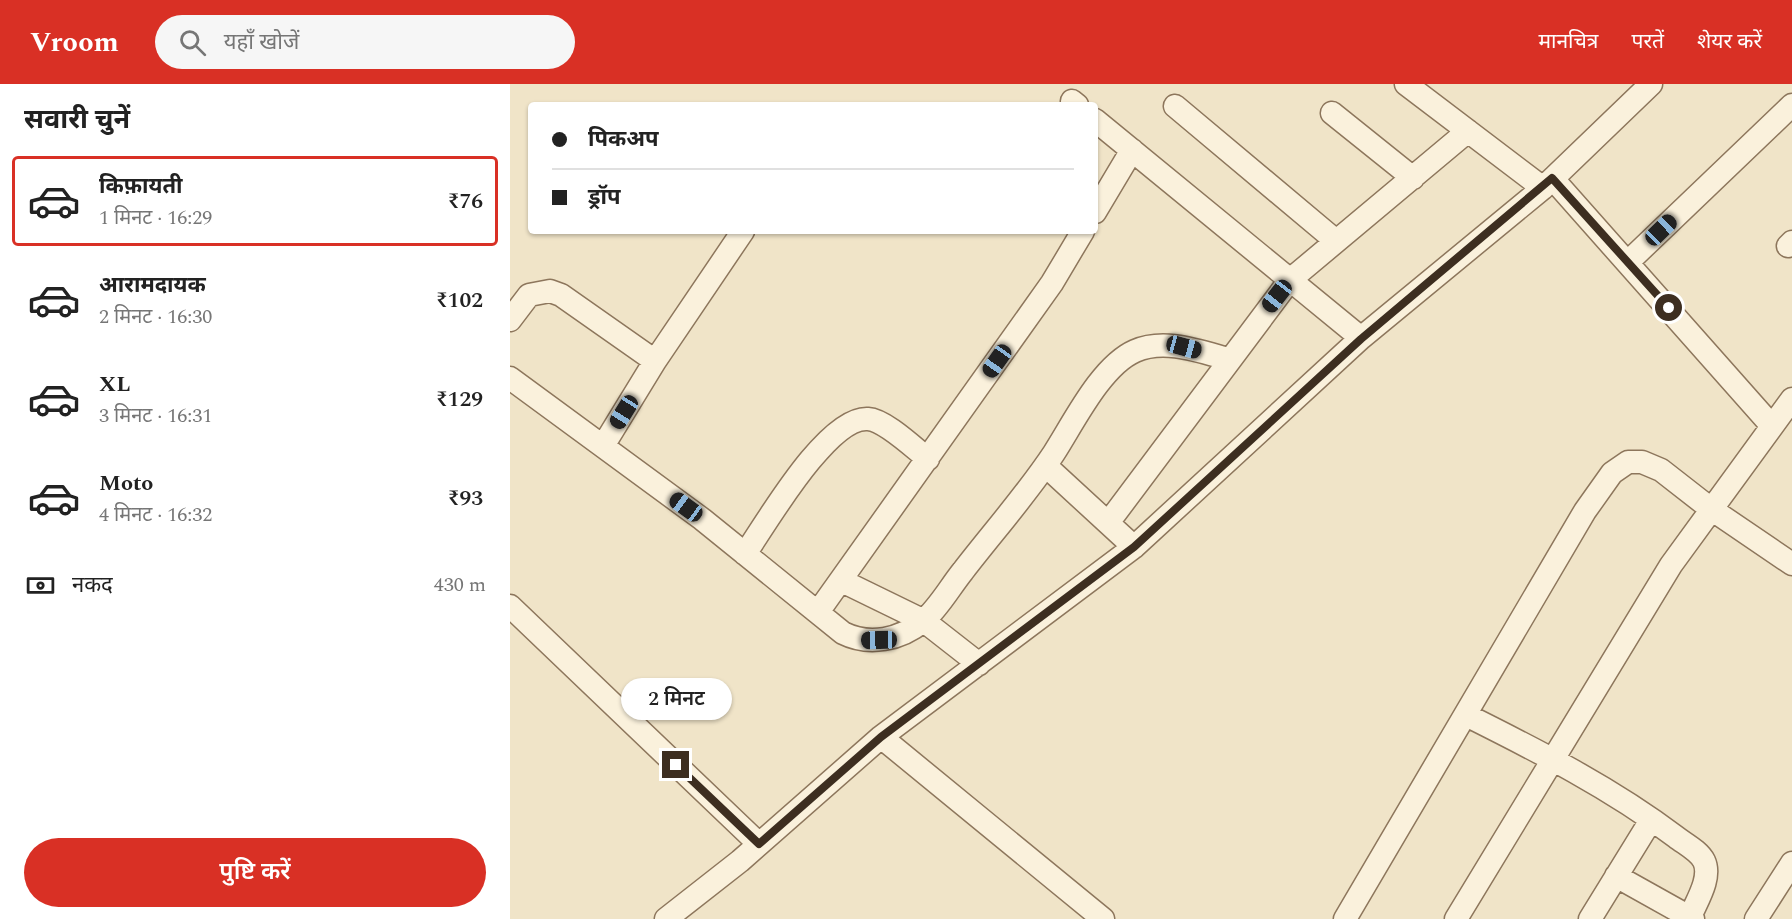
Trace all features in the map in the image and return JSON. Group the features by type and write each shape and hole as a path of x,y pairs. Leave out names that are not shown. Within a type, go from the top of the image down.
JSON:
{"street":[{"path":"1406,84 1468,131 1548,183 1628,262 1772,425"},
{"path":"666,919 759,844 881,737 1134,547 1361,339 1548,183 1651,84"},
{"path":"1628,262 1792,105"},
{"path":"1175,106 1336,241"},
{"path":"1332,113 1413,178"},
{"path":"1098,122 1361,339"},
{"path":"1108,523 1228,359 1290,280 1468,131"},
{"path":"1098,207 1132,150"},
{"path":"603,446 655,361 741,234"},
{"path":"818,612 1052,283 1081,234"},
{"path":"510,320 529,295 550,291 655,361"},
{"path":"510,378 745,554 843,633 863,640 893,638 924,621 1046,466 1106,373 1133,351 1150,346 1184,347 1228,359"},
{"path":"1456,919 1671,565 1792,399"},
{"path":"745,554 822,444 855,420 869,419 882,424 928,459"},
{"path":"1345,919 1585,511 1612,473 1628,462 1642,462 1661,470 1711,509 1790,560"},
{"path":"1046,466 1134,547"},
{"path":"842,581 924,621 979,664"},
{"path":"510,606 759,844"},
{"path":"1466,715 1554,759 1651,820 1698,854 1704,861 1706,879 1691,918 1616,876"},
{"path":"881,737 1103,919"},
{"path":"1590,919 1651,820"},
{"path":"1756,919 1792,863"}],"route":[{"path":"676,765 759,844 881,737 1134,547 1361,339 1543,188 1552,178 1669,308"}]}
